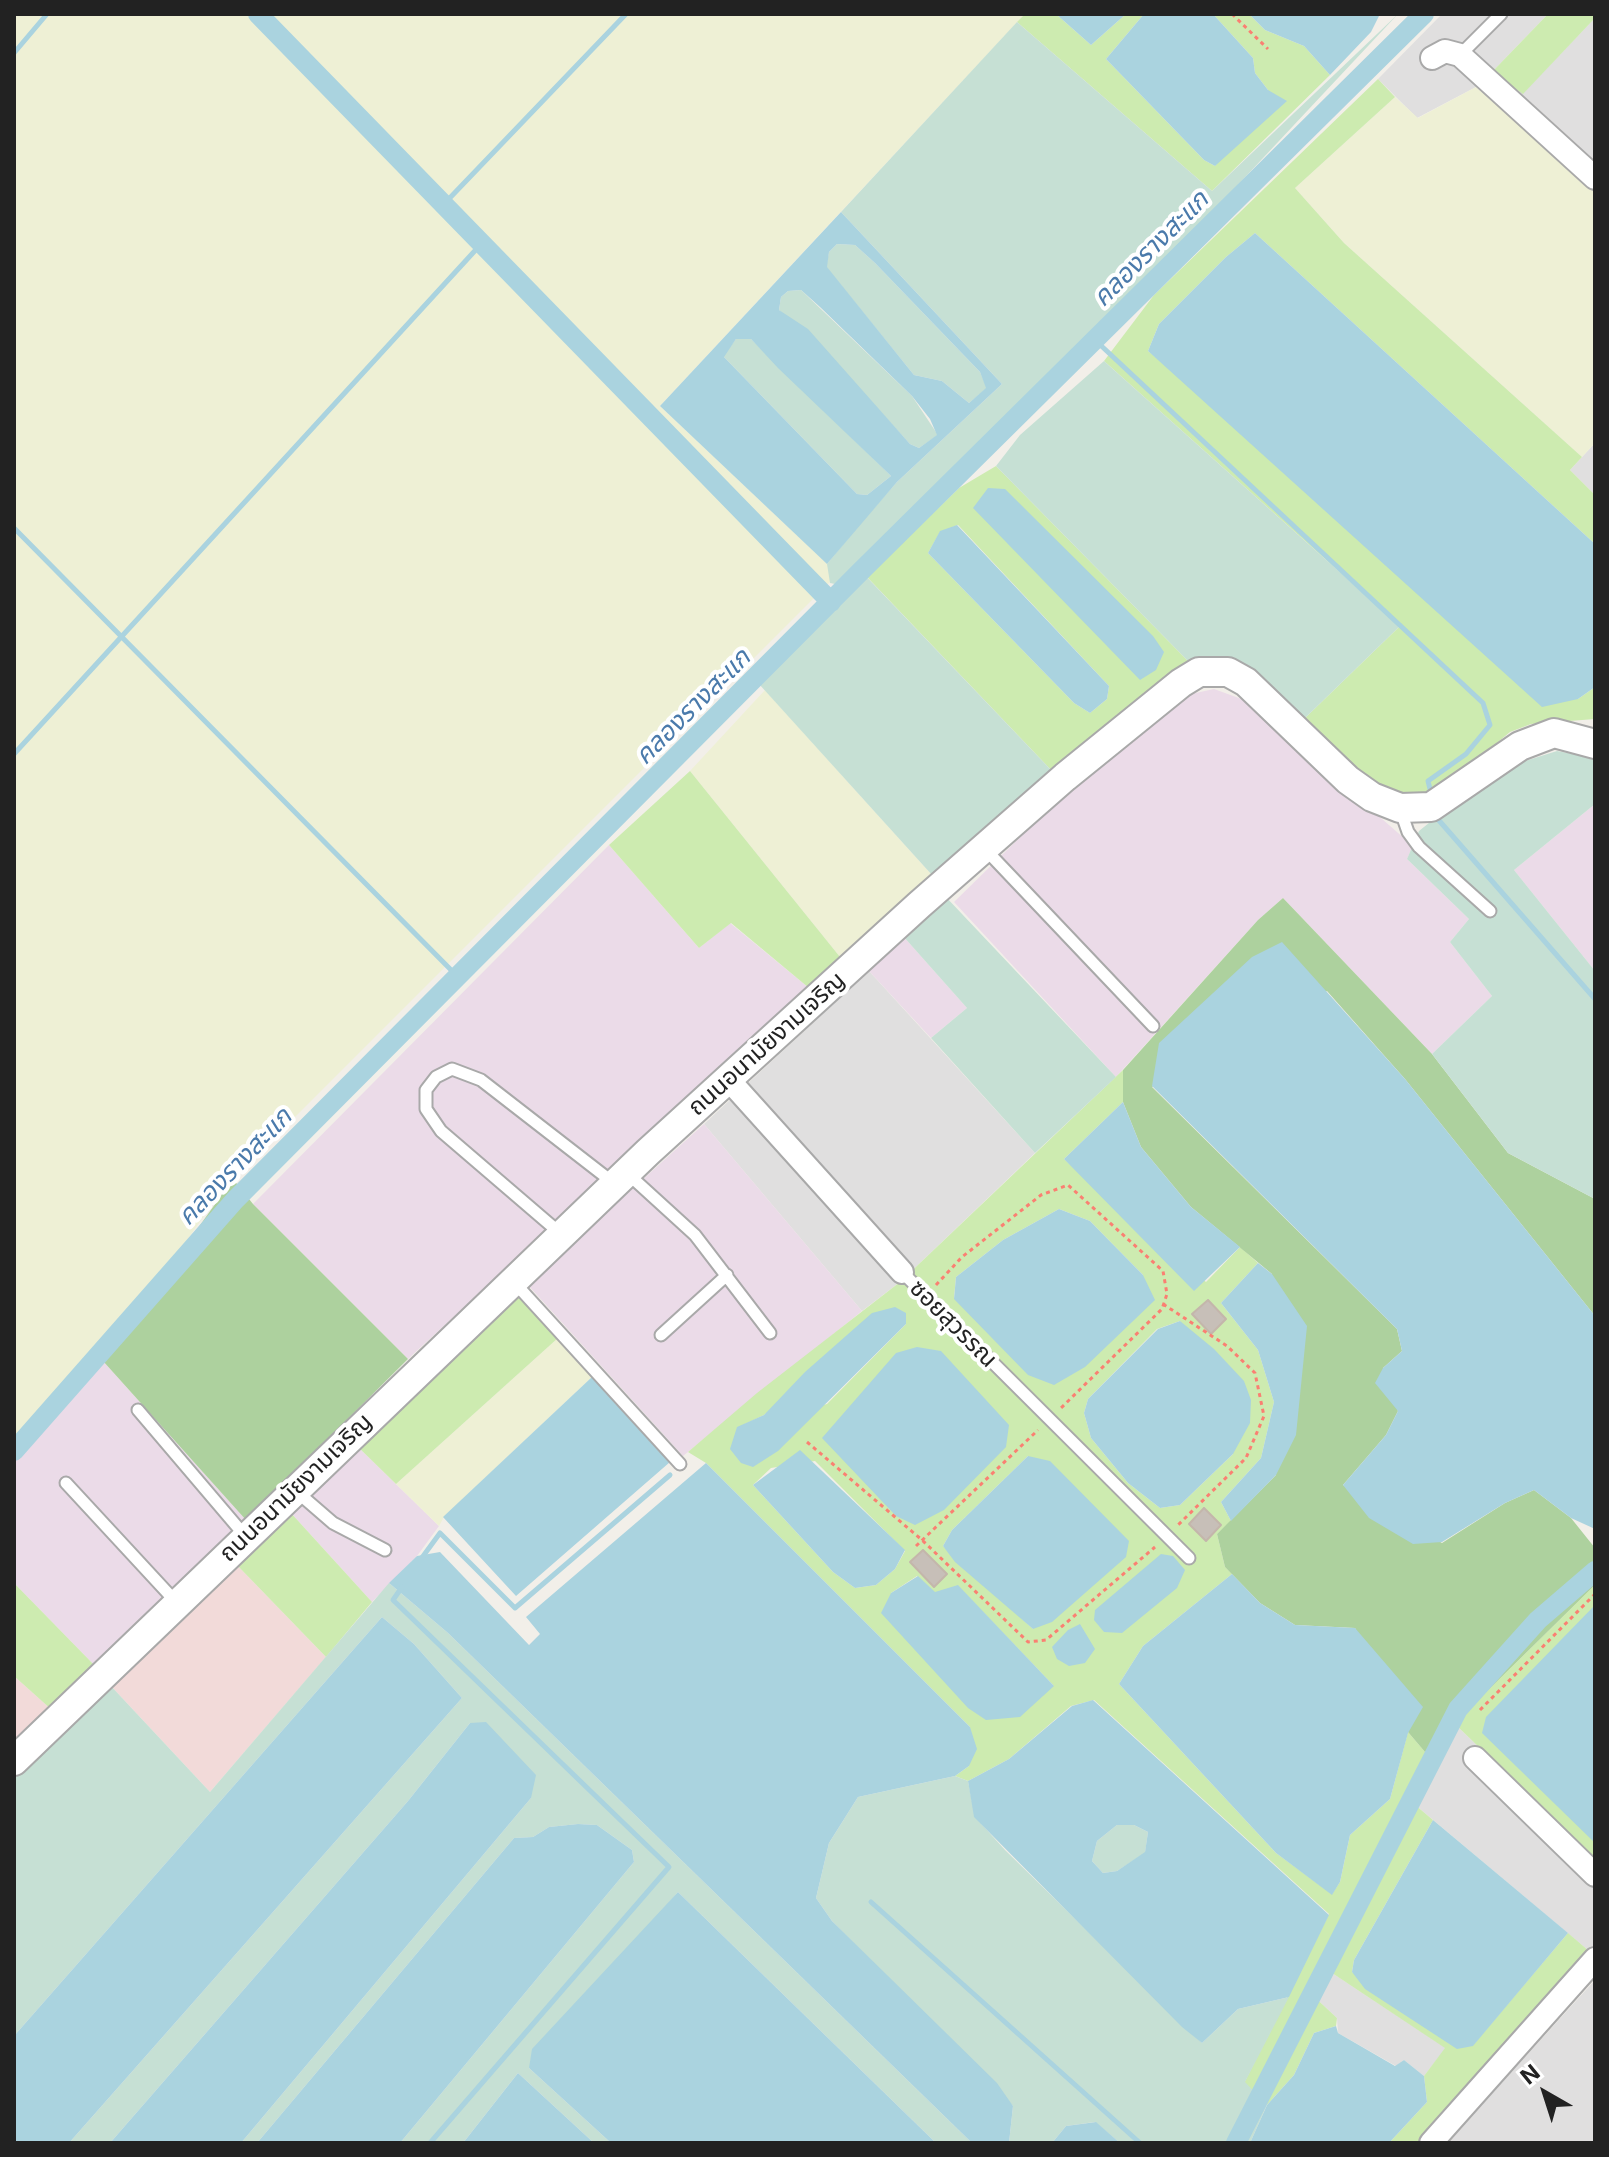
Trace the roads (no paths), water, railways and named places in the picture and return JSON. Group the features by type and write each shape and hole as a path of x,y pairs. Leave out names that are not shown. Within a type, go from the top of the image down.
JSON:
{"street":[{"path":"1432,58 1445,51 1460,55 1595,178"},
{"name":"ถนนอนามัยงามเจริญ","path":"14,1761 294,1489 728,1079 984,848 1181,683 1199,672 1213,669 1228,672 1246,682 1348,780 1372,797 1400,808"},
{"path":"1400,808 1431,807 1520,746 1554,733 1593,739"},
{"name":"ซอยสุวรรณ","path":"728,1079 902,1272"},
{"path":"1475,1758 1595,1875"},
{"path":"1443,2139 1595,1959"}],"lane":[{"path":"1460,55 1501,14"},
{"path":"1400,808 1408,832 1419,847 1490,911"},
{"path":"984,848 1153,1026"},
{"path":"561,1235 441,1131 426,1109 426,1090 436,1077 452,1069 481,1080 621,1178 695,1235 770,1333"},
{"name":"ซอยสุวรรณ","path":"902,1272 1189,1558"},
{"path":"661,1335 727,1275"},
{"path":"512,1281 680,1464"},
{"path":"138,1410 246,1537"},
{"path":"66,1483 177,1604"},
{"path":"294,1489 333,1523 385,1550"}],"water":[{"path":"1056,14 1126,14 1091,45"},
{"path":"1144,14 1213,14 1253,58 1255,73 1268,90 1287,101 1215,166 1204,160 1106,59"},
{"path":"1249,14 1380,14 1371,32 1330,75 1304,46 1265,30"},
{"path":"841,212 1002,384 897,482 827,564 660,406","holes":["837,244 855,245 875,263 980,372 986,388 969,403 942,381 914,375 827,267 829,252","801,290 912,396 930,419 937,435 919,448 910,444 808,329 779,310 781,297 788,291","736,339 751,339 891,476 867,495 857,494 724,357"]},
{"path":"1255,233 1595,544 1595,687 1578,699 1542,707 1148,351 1159,324 1226,257"},
{"path":"988,488 1005,489 1153,636 1164,652 1156,670 1140,680 973,508"},
{"path":"957,525 1109,686 1107,699 1090,713 1074,703 928,553 940,531"},
{"path":"1282,942 1405,1079 1595,1316 1595,1529 1571,1518 1534,1490 1505,1503 1442,1542 1413,1544 1369,1518 1343,1485 1386,1435 1398,1411 1375,1383 1383,1368 1402,1351 1397,1329 1152,1086 1159,1043 1252,957"},
{"path":"1123,1102 1141,1147 1191,1207 1240,1247 1194,1291 1064,1159"},
{"path":"1059,1209 1090,1221 1143,1275 1155,1300 1085,1367 1054,1385 1028,1375 954,1299 956,1277 1003,1240"},
{"path":"1258,1263 1272,1274 1307,1326 1296,1435 1276,1475 1231,1521 1221,1502 1261,1458 1274,1402 1258,1350 1221,1303"},
{"path":"895,1307 906,1313 906,1324 778,1451 753,1467 741,1463 730,1449 737,1427 764,1415 805,1372 872,1313"},
{"path":"1180,1321 1214,1349 1244,1381 1251,1400 1250,1423 1233,1454 1180,1505 1160,1508 1128,1483 1091,1438 1084,1413 1088,1399 1158,1329"},
{"path":"917,1347 941,1351 1009,1425 1006,1447 944,1510 915,1525 896,1516 822,1438 896,1353"},
{"path":"592,1377 670,1462 516,1596 443,1517"},
{"path":"800,1450 905,1550 895,1569 876,1585 855,1588 833,1572 753,1485"},
{"path":"1028,1456 1050,1461 1129,1541 1126,1557 1052,1622 1033,1629 955,1562 943,1546 952,1530"},
{"path":"706,1463 970,1727 977,1749 969,1766 955,1776 858,1797 829,1843 816,1898 832,1921 997,2083 1013,2106 1009,2143 972,2143 448,1633 389,1583 417,1556 440,1552 529,1645 540,1634 526,1617"},
{"path":"1161,1554 1173,1556 1185,1570 1177,1588 1122,1633 1104,1632 1094,1620 1095,1610"},
{"path":"1232,1574 1260,1603 1295,1625 1355,1628 1423,1707 1408,1733 1390,1799 1350,1835 1340,1882 1332,1895 1276,1853 1119,1684 1143,1646"},
{"path":"918,1576 935,1592 958,1585 1054,1686 1020,1717 986,1720 968,1708 881,1613 891,1593"},
{"path":"1595,1605 1595,1843 1482,1733 1486,1717"},
{"path":"382,1617 414,1644 462,1698 69,2143 14,2143 14,2036"},
{"path":"1080,1624 1095,1649 1085,1663 1069,1666 1057,1659 1052,1647 1068,1630"},
{"path":"1093,1700 1329,1915 1289,1997 1238,2009 1202,2043 1182,2027 974,1817 968,1781 1009,1759 1072,1706","holes":["1117,1825 1134,1825 1148,1832 1145,1852 1117,1871 1103,1873 1092,1861 1097,1841"]},
{"path":"486,1722 536,1775 531,1798 241,2143 110,2143 408,1801 470,1723"},
{"path":"1433,1820 1568,1933 1473,2046 1457,2049 1365,1989 1352,1972 1354,1960"},
{"path":"597,1825 632,1850 634,1862 400,2143 257,2143 514,1838 533,1837 549,1827"},
{"path":"678,1892 936,2143 611,2143 529,2068 532,2049"},
{"path":"1336,2026 1338,2033 1395,2066 1404,2060 1424,2076 1427,2102 1389,2143 1250,2143 1267,2105 1294,2075 1314,2033"},
{"path":"518,2073 594,2143 463,2143"},
{"path":"1096,2122 1120,2143 1052,2143 1066,2126"}],"waterway":[{"path":"14,53 47,14"},
{"path":"258,14 831,602"},
{"path":"444,204 626,14"},
{"name":"คลองรางสะแก","path":"14,1451 235,1200 861,571 1424,14"},
{"path":"14,754 482,243"},
{"path":"1095,340 1483,703 1490,725 1466,754 1428,781 1430,789"},
{"path":"14,528 458,977"},
{"path":"1436,817 1595,999"},
{"path":"421,1559 440,1533 515,1608 670,1475"},
{"path":"1236,2143 1458,1709 1538,1620 1595,1571"},
{"path":"402,1587 393,1600 669,1867 430,2143"},
{"path":"871,1902 1140,2143"}]}
